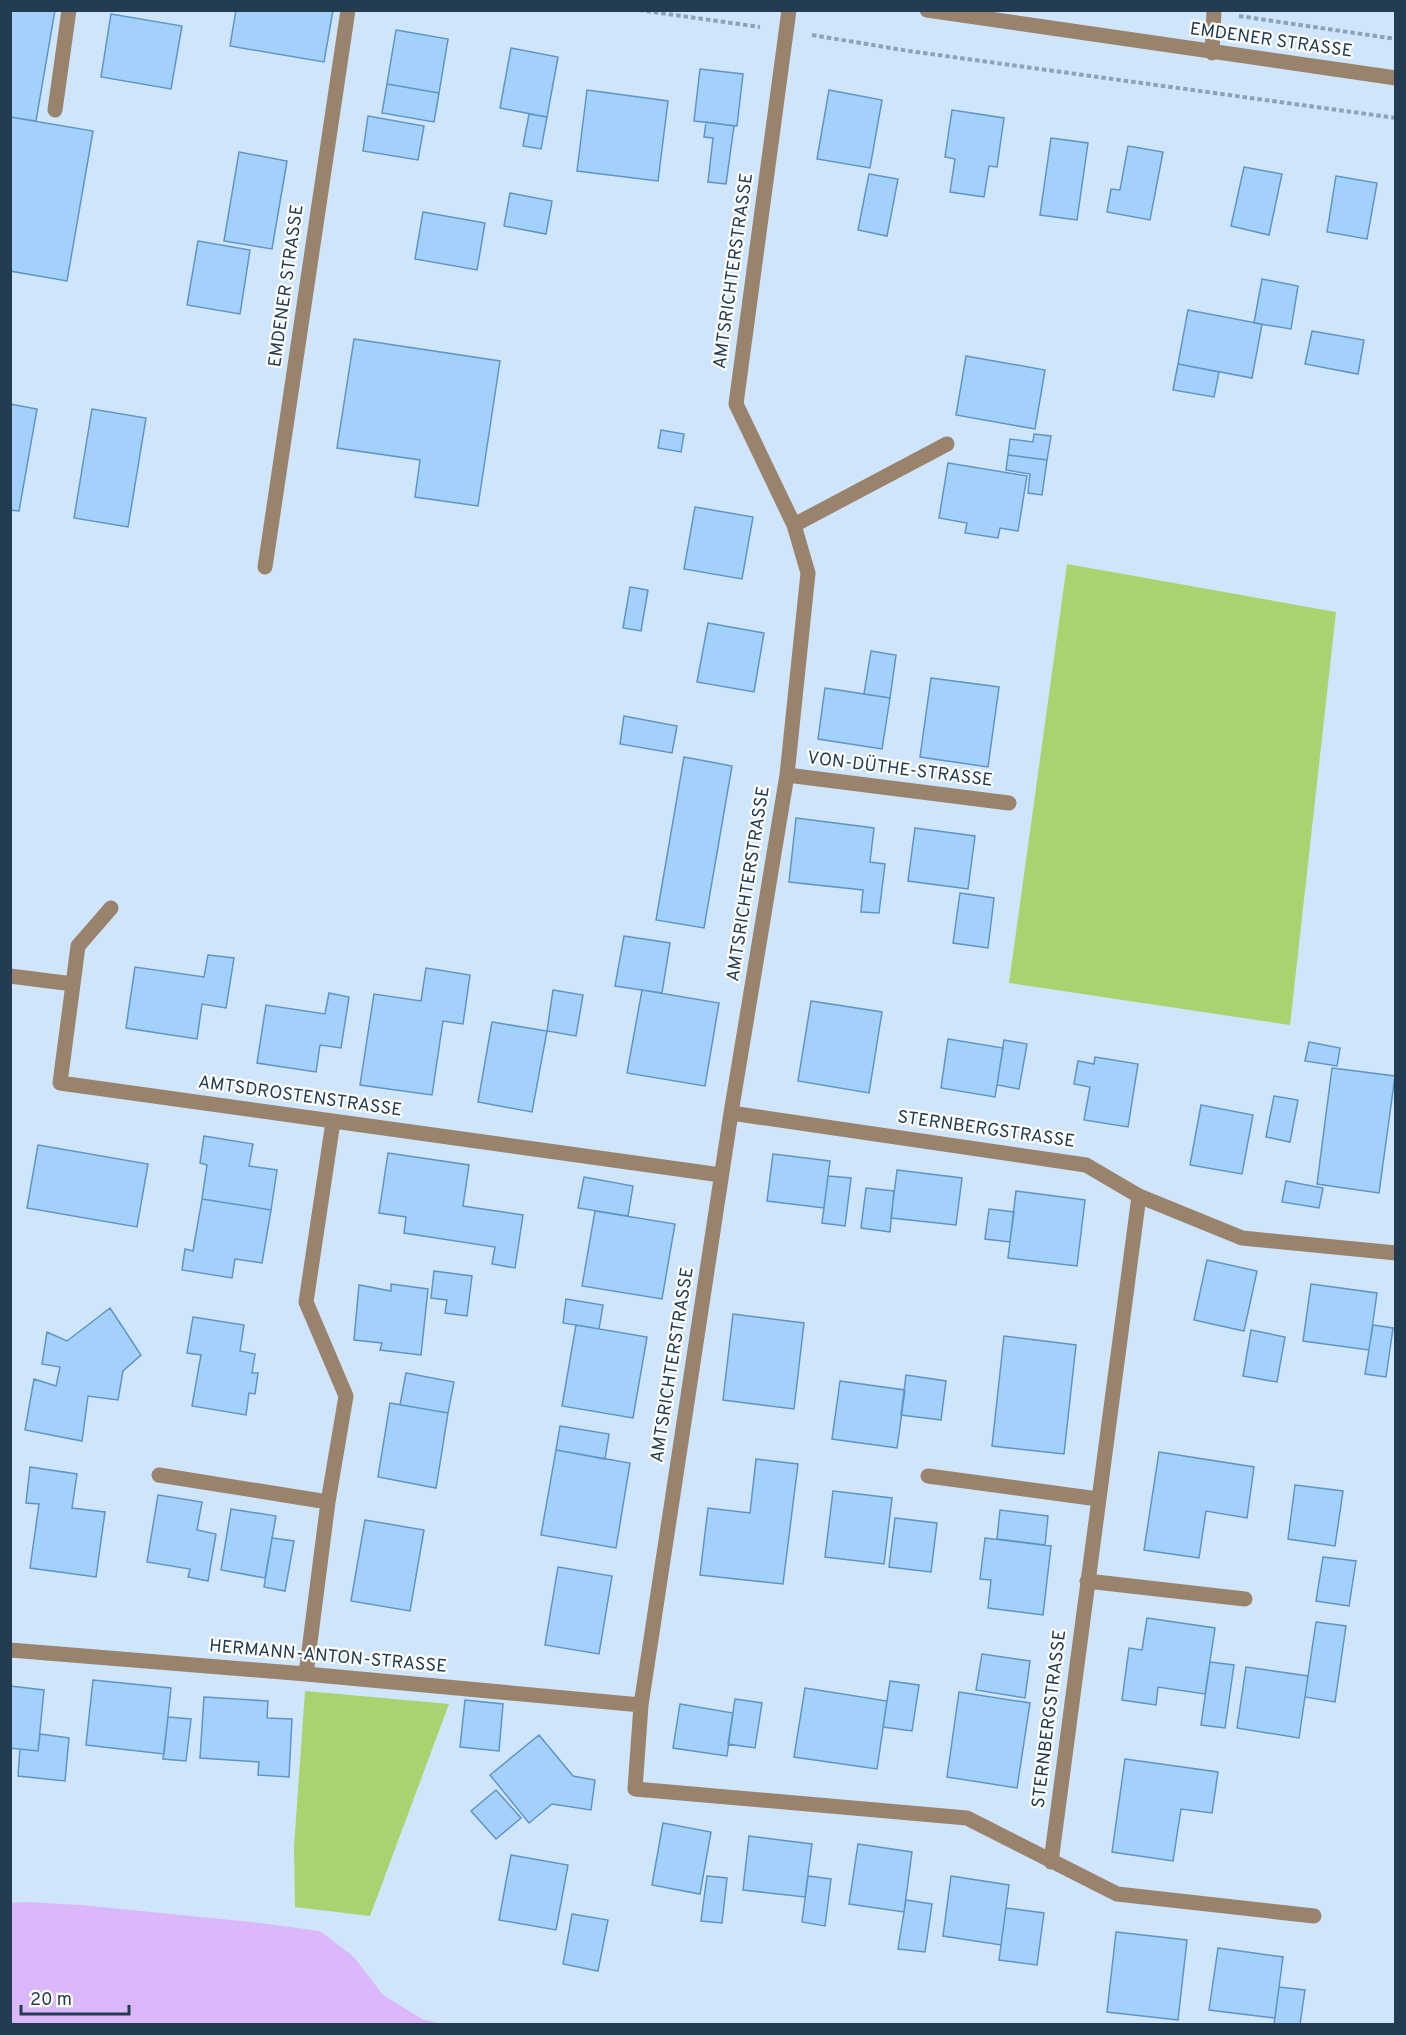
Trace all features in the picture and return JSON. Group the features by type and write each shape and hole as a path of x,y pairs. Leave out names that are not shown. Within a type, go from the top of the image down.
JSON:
{"street":[{"path":"55,110 69,10"},
{"name":"EMDENER STRASSE","path":"265,567 348,10"},
{"name":"AMTSRICHTERSTRASSE","path":"789,10 736,404 794,525 808,573 787,775 721,1175 641,1705 635,1789 967,1818 1052,1862"},
{"name":"EMDENER STRASSE","path":"927,10 1395,78"},
{"path":"1212,52 1214,11"},
{"path":"794,525 947,444"},
{"name":"VON-DÜTHE-STRASSE","path":"787,775 1009,803"},
{"name":"AMTSDROSTENSTRASSE","path":"111,908 78,946 60,1083 721,1175"},
{"path":"10,976 73,984"},
{"name":"STERNBERGSTRASSE","path":"731,1113 1086,1165 1139,1196 1052,1862"},
{"path":"306,1674 328,1502 346,1396 306,1302 333,1122"},
{"path":"1139,1196 1242,1238 1395,1253"},
{"path":"159,1475 328,1502"},
{"path":"928,1476 1098,1499"},
{"path":"1087,1581 1245,1599"},
{"name":"HERMANN-ANTON-STRASSE","path":"10,1650 641,1705"},
{"path":"1052,1862 1117,1894 1314,1916"}],"path":[{"path":"639,10 909,51 1395,118"},
{"path":"1214,11 1395,39"}],"green space":[{"path":"1067,564 1336,612 1290,1025 1009,983"},
{"path":"305,1691 449,1704 370,1916 295,1907 294,1847"}],"shaded area":[{"path":"11,1903 81,1905 320,1931 354,1957 383,1995 422,2019 442,2024 11,2024"}],"building":[{"path":"10,10 55,10 36,121 10,117"},
{"path":"236,10 333,10 324,62 230,46"},
{"path":"111,14 182,26 171,89 101,77"},
{"path":"396,30 448,39 439,93 387,84"},
{"path":"511,48 558,57 547,117 500,108"},
{"path":"700,69 743,74 737,126 694,121"},
{"path":"387,84 439,93 434,122 382,113"},
{"path":"587,90 668,101 658,181 577,171"},
{"path":"829,90 882,100 870,168 817,159"},
{"path":"952,110 1004,118 997,167 989,166 984,197 950,192 955,159 945,157"},
{"path":"529,114 547,117 541,149 523,146"},
{"path":"368,116 424,126 418,160 363,151"},
{"path":"10,117 93,131 67,281 10,271"},
{"path":"706,122 734,126 726,184 708,182 713,138 704,137"},
{"path":"1051,138 1088,143 1077,220 1040,215"},
{"path":"1128,146 1163,152 1150,220 1107,212 1111,189 1120,190"},
{"path":"239,152 287,161 272,249 224,241"},
{"path":"1244,167 1282,174 1269,235 1231,226"},
{"path":"869,174 898,179 887,236 858,230"},
{"path":"1336,176 1377,183 1367,239 1327,232"},
{"path":"510,193 552,201 546,234 504,226"},
{"path":"423,212 485,223 477,270 415,259"},
{"path":"198,241 250,250 240,314 187,305"},
{"path":"1262,279 1298,286 1291,329 1254,323"},
{"path":"1188,310 1262,324 1252,378 1178,364"},
{"path":"1312,331 1364,340 1358,374 1305,364"},
{"path":"354,339 500,361 478,506 415,497 420,460 337,448"},
{"path":"966,356 1045,370 1035,429 956,415"},
{"path":"1178,364 1219,372 1214,397 1173,390"},
{"path":"10,404 37,409 19,511 10,510"},
{"path":"92,409 146,418 128,527 74,518"},
{"path":"661,430 684,434 681,452 658,448"},
{"path":"1034,434 1051,436 1047,460 1008,455 1010,439 1033,442"},
{"path":"1008,455 1047,460 1042,495 1028,493 1030,474 1006,470"},
{"path":"948,463 1027,476 1018,531 1000,528 998,538 965,533 967,523 939,518"},
{"path":"695,507 753,517 742,579 684,569"},
{"path":"630,587 648,590 641,631 623,628"},
{"path":"708,623 764,633 754,692 697,682"},
{"path":"871,651 896,655 890,698 864,694"},
{"path":"931,678 999,687 988,767 920,757"},
{"path":"825,688 890,698 882,749 818,739"},
{"path":"624,716 677,726 672,753 620,744"},
{"path":"684,757 732,766 704,928 656,920"},
{"path":"796,818 874,828 870,862 885,864 879,913 861,912 863,890 789,882"},
{"path":"915,828 975,836 968,889 908,881"},
{"path":"960,893 994,898 988,948 953,943"},
{"path":"624,936 670,943 662,993 615,986"},
{"path":"208,955 234,958 226,1008 202,1004 197,1039 126,1028 135,967 204,977"},
{"path":"426,968 470,975 463,1024 443,1021 432,1095 360,1085 374,994 421,1001"},
{"path":"553,990 583,995 576,1036 547,1031"},
{"path":"642,990 719,1003 705,1086 627,1073"},
{"path":"329,993 349,997 341,1048 320,1045 316,1072 257,1063 266,1005 325,1014"},
{"path":"811,1001 882,1012 869,1093 798,1081"},
{"path":"492,1022 547,1031 532,1112 478,1102"},
{"path":"948,1039 1003,1048 995,1097 941,1088"},
{"path":"1004,1040 1027,1044 1019,1089 997,1085"},
{"path":"1309,1042 1340,1048 1337,1066 1305,1061"},
{"path":"1095,1057 1138,1064 1128,1127 1084,1120 1090,1087 1074,1084 1078,1061 1094,1064"},
{"path":"1332,1068 1395,1076 1379,1193 1317,1184"},
{"path":"1274,1096 1298,1100 1290,1142 1266,1137"},
{"path":"1201,1105 1253,1115 1242,1174 1190,1165"},
{"path":"204,1136 253,1144 249,1166 277,1170 271,1210 202,1199 207,1165 200,1163"},
{"path":"38,1145 148,1164 137,1227 27,1208"},
{"path":"388,1153 469,1165 463,1206 523,1215 515,1268 492,1264 495,1247 404,1233 406,1217 379,1213"},
{"path":"773,1154 830,1161 824,1208 767,1201"},
{"path":"897,1170 962,1178 956,1225 891,1218"},
{"path":"828,1176 851,1178 845,1226 822,1223"},
{"path":"584,1177 633,1186 628,1216 578,1208"},
{"path":"1286,1181 1323,1188 1319,1208 1282,1202"},
{"path":"866,1188 894,1191 890,1232 861,1228"},
{"path":"1016,1191 1085,1200 1077,1266 1008,1258"},
{"path":"202,1199 271,1210 262,1263 235,1259 232,1278 182,1270 185,1249 193,1251"},
{"path":"989,1209 1014,1212 1010,1242 985,1239"},
{"path":"595,1211 675,1224 662,1299 582,1286"},
{"path":"1207,1260 1257,1271 1244,1331 1194,1320"},
{"path":"434,1271 472,1276 467,1316 445,1313 447,1300 431,1298"},
{"path":"391,1284 428,1289 421,1355 380,1350 382,1343 354,1340 359,1285 391,1291"},
{"path":"1311,1284 1377,1293 1369,1350 1303,1341"},
{"path":"566,1299 603,1305 599,1329 563,1323"},
{"path":"110,1308 141,1355 123,1371 118,1400 88,1396 82,1441 25,1430 34,1379 56,1386 60,1367 42,1364 47,1332 67,1341"},
{"path":"733,1314 804,1323 794,1409 723,1400"},
{"path":"193,1317 244,1325 240,1351 255,1354 252,1373 258,1373 255,1394 249,1393 246,1415 192,1406 201,1355 187,1353"},
{"path":"576,1325 647,1337 633,1418 562,1406"},
{"path":"1373,1325 1393,1328 1386,1377 1365,1374"},
{"path":"1251,1330 1285,1337 1277,1382 1243,1376"},
{"path":"1004,1336 1076,1345 1064,1454 992,1446"},
{"path":"406,1373 454,1382 448,1413 400,1405"},
{"path":"906,1375 946,1381 941,1420 901,1415"},
{"path":"840,1381 905,1390 897,1448 832,1439"},
{"path":"390,1403 448,1413 436,1488 378,1477"},
{"path":"560,1426 609,1434 605,1459 556,1450"},
{"path":"556,1450 630,1463 616,1548 541,1535"},
{"path":"1159,1452 1254,1467 1247,1518 1206,1511 1199,1558 1144,1550"},
{"path":"756,1459 798,1464 783,1584 700,1575 708,1508 750,1513"},
{"path":"30,1467 77,1474 72,1508 105,1512 96,1577 30,1568 39,1504 26,1503"},
{"path":"1295,1485 1343,1491 1335,1546 1288,1539"},
{"path":"833,1491 892,1498 884,1564 825,1557"},
{"path":"158,1495 202,1502 197,1530 216,1534 208,1581 188,1577 190,1569 147,1562"},
{"path":"231,1509 276,1516 265,1578 221,1570"},
{"path":"1000,1510 1048,1516 1045,1545 997,1539"},
{"path":"895,1518 937,1523 931,1572 889,1567"},
{"path":"365,1520 424,1530 410,1611 351,1601"},
{"path":"272,1538 294,1541 285,1591 264,1587"},
{"path":"985,1538 1051,1546 1043,1615 988,1608 991,1580 980,1579"},
{"path":"1323,1557 1356,1561 1349,1606 1316,1601"},
{"path":"558,1567 612,1576 599,1654 545,1645"},
{"path":"1147,1618 1215,1628 1205,1694 1158,1687 1156,1705 1122,1700 1129,1648 1142,1650"},
{"path":"1316,1622 1346,1626 1335,1702 1305,1697"},
{"path":"982,1654 1030,1661 1025,1698 976,1690"},
{"path":"1210,1662 1234,1665 1225,1728 1201,1725"},
{"path":"1246,1667 1308,1676 1299,1738 1237,1728"},
{"path":"93,1680 171,1688 164,1754 86,1745"},
{"path":"890,1681 919,1685 912,1731 883,1727"},
{"path":"10,1686 44,1690 38,1751 10,1748"},
{"path":"805,1688 887,1701 877,1769 794,1757"},
{"path":"959,1692 1030,1703 1017,1788 947,1777"},
{"path":"204,1697 268,1701 267,1718 292,1719 289,1777 258,1775 259,1762 200,1758"},
{"path":"735,1699 762,1703 755,1748 728,1744"},
{"path":"465,1700 503,1704 499,1751 460,1747"},
{"path":"680,1704 733,1713 727,1756 673,1748"},
{"path":"168,1717 191,1719 186,1761 163,1759"},
{"path":"40,1734 69,1738 65,1781 18,1776 20,1749 38,1751"},
{"path":"539,1735 573,1776 595,1780 591,1810 552,1804 529,1823 490,1775"},
{"path":"1125,1759 1218,1772 1212,1813 1181,1809 1173,1861 1112,1852"},
{"path":"496,1790 521,1818 496,1839 471,1811"},
{"path":"663,1823 711,1832 700,1894 652,1885"},
{"path":"749,1836 812,1844 805,1897 743,1890"},
{"path":"858,1844 912,1852 904,1912 849,1904"},
{"path":"511,1855 568,1865 556,1930 499,1920"},
{"path":"707,1876 727,1878 722,1923 701,1921"},
{"path":"808,1876 831,1879 825,1926 802,1922"},
{"path":"951,1876 1009,1885 1001,1945 943,1936"},
{"path":"906,1900 932,1904 925,1952 898,1949"},
{"path":"1006,1908 1044,1913 1037,1965 999,1960"},
{"path":"572,1914 608,1920 598,1971 563,1964"},
{"path":"1116,1932 1187,1940 1178,2020 1107,2012"},
{"path":"1218,1948 1283,1957 1275,2018 1209,2010"},
{"path":"1279,1987 1305,1990 1300,2024 1274,2024"}]}
